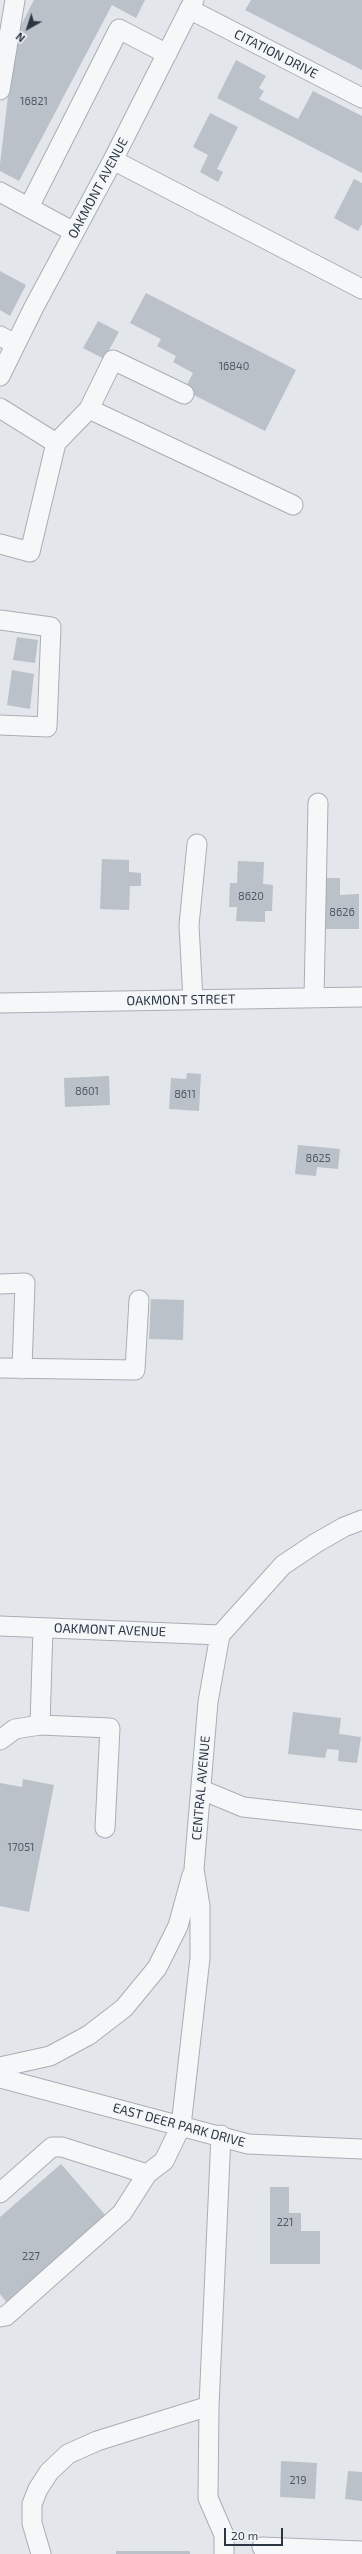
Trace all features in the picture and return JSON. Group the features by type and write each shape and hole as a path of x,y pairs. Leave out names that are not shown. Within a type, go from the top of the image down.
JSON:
{"street":[{"path":"0,90 15,0"},
{"name":"OAKMONT AVENUE","path":"0,376 8,340 74,232 113,160 192,5"},
{"name":"CITATION DRIVE","path":"192,5 362,98"},
{"path":"29,207 119,30 167,54"},
{"path":"113,160 362,289"},
{"path":"0,192 74,232"},
{"path":"0,544 30,552 56,443 89,409 113,360 184,394"},
{"path":"0,408 56,443"},
{"path":"89,409 293,505"},
{"path":"0,620 50,627 47,728 0,725"},
{"path":"314,998 318,803"},
{"path":"193,1000 189,925 197,844"},
{"name":"OAKMONT STREET","path":"0,1003 362,997"},
{"path":"0,1284 25,1283 22,1369"},
{"path":"0,1368 135,1370 139,1300"},
{"path":"220,1635 283,1565 330,1535 362,1520"},
{"name":"OAKMONT AVENUE","path":"0,1626 220,1635"},
{"path":"40,1725 43,1628"},
{"name":"CENTRAL AVENUE","path":"0,2317 6,2316 122,2213 147,2174 164,2161 181,2126 200,1958 200,1906 194,1869 202,1790 208,1702 220,1635"},
{"path":"0,1740 15,1729 40,1725 110,1728 105,1828"},
{"path":"202,1790 244,1807 362,1820"},
{"path":"0,2067 50,2056 89,2035 124,2008 157,1968 175,1933 194,1869"},
{"name":"EAST DEER PARK DRIVE","path":"0,2078 248,2144 362,2149"},
{"path":"221,2136 209,2406 208,2498 224,2535 224,2554"},
{"path":"0,2194 52,2147 62,2147 147,2174"},
{"path":"41,2554 32,2523 32,2504 38,2489 49,2472 68,2454 97,2441 209,2406"},
{"path":"262,2547 362,2550"}],"building":[{"path":"34,0 145,0 136,18 112,5 19,181 0,171 0,164 15,37"},
{"path":"251,0 362,0 362,70 245,10"},
{"path":"236,60 266,76 259,88 264,91 259,99 298,119 313,91 362,116 362,173 217,98"},
{"path":"210,113 238,127 217,169 223,172 218,182 200,172 208,155 193,147"},
{"path":"354,179 362,183 362,224 358,231 334,218"},
{"path":"0,271 26,285 10,316 0,310"},
{"path":"146,293 296,370 265,431 184,390 193,373 173,362 176,356 157,346 161,339 130,323"},
{"path":"98,321 119,332 104,359 83,348"},
{"path":"17,637 38,640 35,663 13,660"},
{"path":"12,670 34,674 30,709 7,705"},
{"path":"102,859 129,860 129,872 141,873 141,886 130,886 129,910 100,909"},
{"path":"238,861 264,862 263,884 273,885 272,911 265,911 265,922 236,921 237,907 229,907 230,883 237,883"},
{"path":"325,878 340,878 340,895 359,894 359,929 324,929"},
{"path":"187,1073 201,1074 199,1111 169,1109 171,1078 186,1079"},
{"path":"109,1076 110,1105 65,1107 64,1078"},
{"path":"298,1145 340,1149 338,1169 317,1167 316,1176 295,1174"},
{"path":"151,1299 184,1300 183,1340 149,1339"},
{"path":"293,1712 341,1718 339,1734 361,1737 357,1763 338,1761 339,1750 327,1749 325,1758 288,1754"},
{"path":"23,1779 54,1785 29,1912 0,1906 0,1783 22,1787"},
{"path":"61,2164 107,2217 8,2304 0,2294 0,2217"},
{"path":"270,2187 289,2187 289,2213 301,2213 301,2231 320,2231 320,2264 270,2264"},
{"path":"281,2461 317,2463 315,2499 280,2497"},
{"path":"348,2471 362,2472 362,2501 345,2499"},
{"path":"116,2551 190,2551 190,2554 116,2554"}]}
